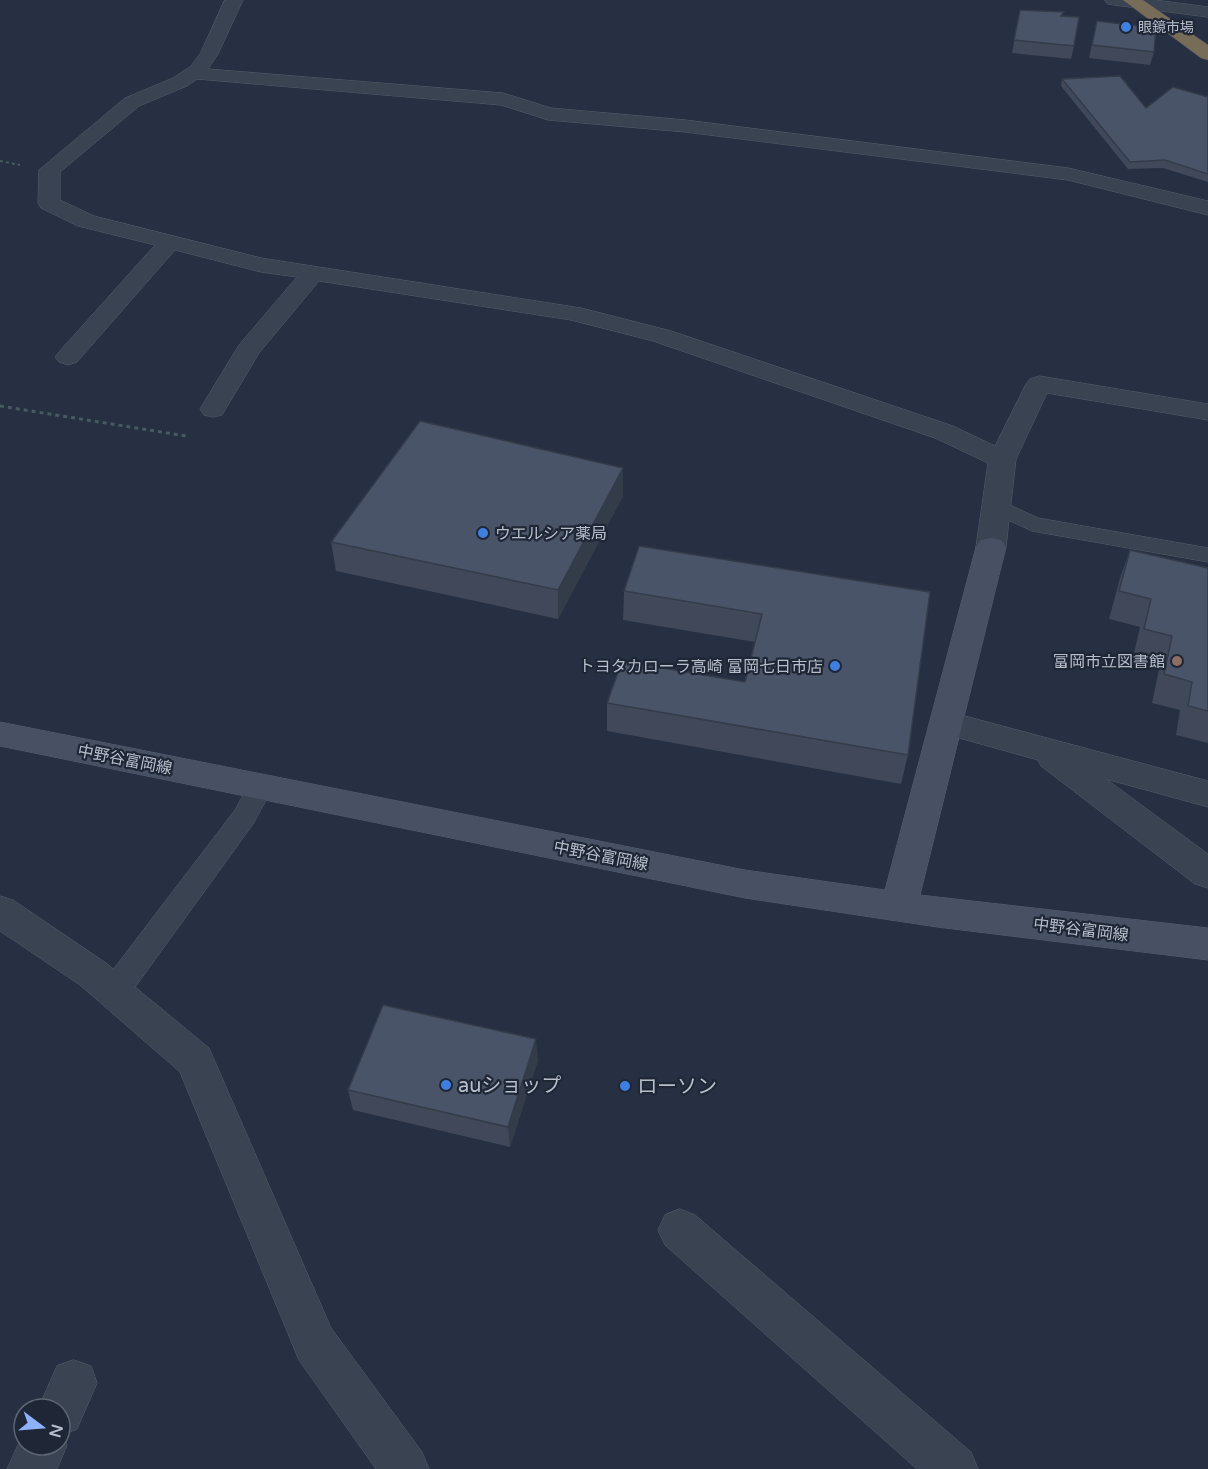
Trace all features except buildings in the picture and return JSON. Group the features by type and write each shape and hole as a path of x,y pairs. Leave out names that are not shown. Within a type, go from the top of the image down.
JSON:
{"highway":[{"path":"1134,1 1208,54"},
{"path":"1164,3 1208,34"}],"main road":[{"path":"899,906 991,547"},
{"name":"中野谷富岡線","path":"0,734 745,884 899,906 1208,944"}],"street":[{"path":"234,0 209,54 194,73 180,82 132,102 50,170 50,203 86,221 261,265 572,313 662,336 944,432 1002,459"},
{"path":"1113,0 1164,3 1208,12"},
{"path":"194,73 503,99 548,114 685,126 1068,174 1208,208"},
{"path":"68,357 170,242"},
{"path":"213,409 248,350 313,273"},
{"path":"991,547 998,506 1002,459 1039,384 1208,412"},
{"path":"946,723 1208,794"},
{"path":"1040,747 1208,874"},
{"path":"0,911 93,974 195,1060 315,1344 405,1469"},
{"path":"680,1230 954,1469"}],"lane":[{"path":"998,506 1032,524 1208,555"},
{"path":"114,992 243,817 261,786"}],"path":[{"path":"0,406 186,436"}],"place":[{"name":"眼鏡市場","path":"1126,27"},
{"name":"ウエルシア薬局","path":"483,533"},
{"name":"富岡市立図書館","path":"1177,661"},
{"name":"トヨタカローラ高崎 富岡七日市店","path":"835,666"},
{"name":"auショップ","path":"446,1085"},
{"name":"ローソン","path":"625,1086"}]}
